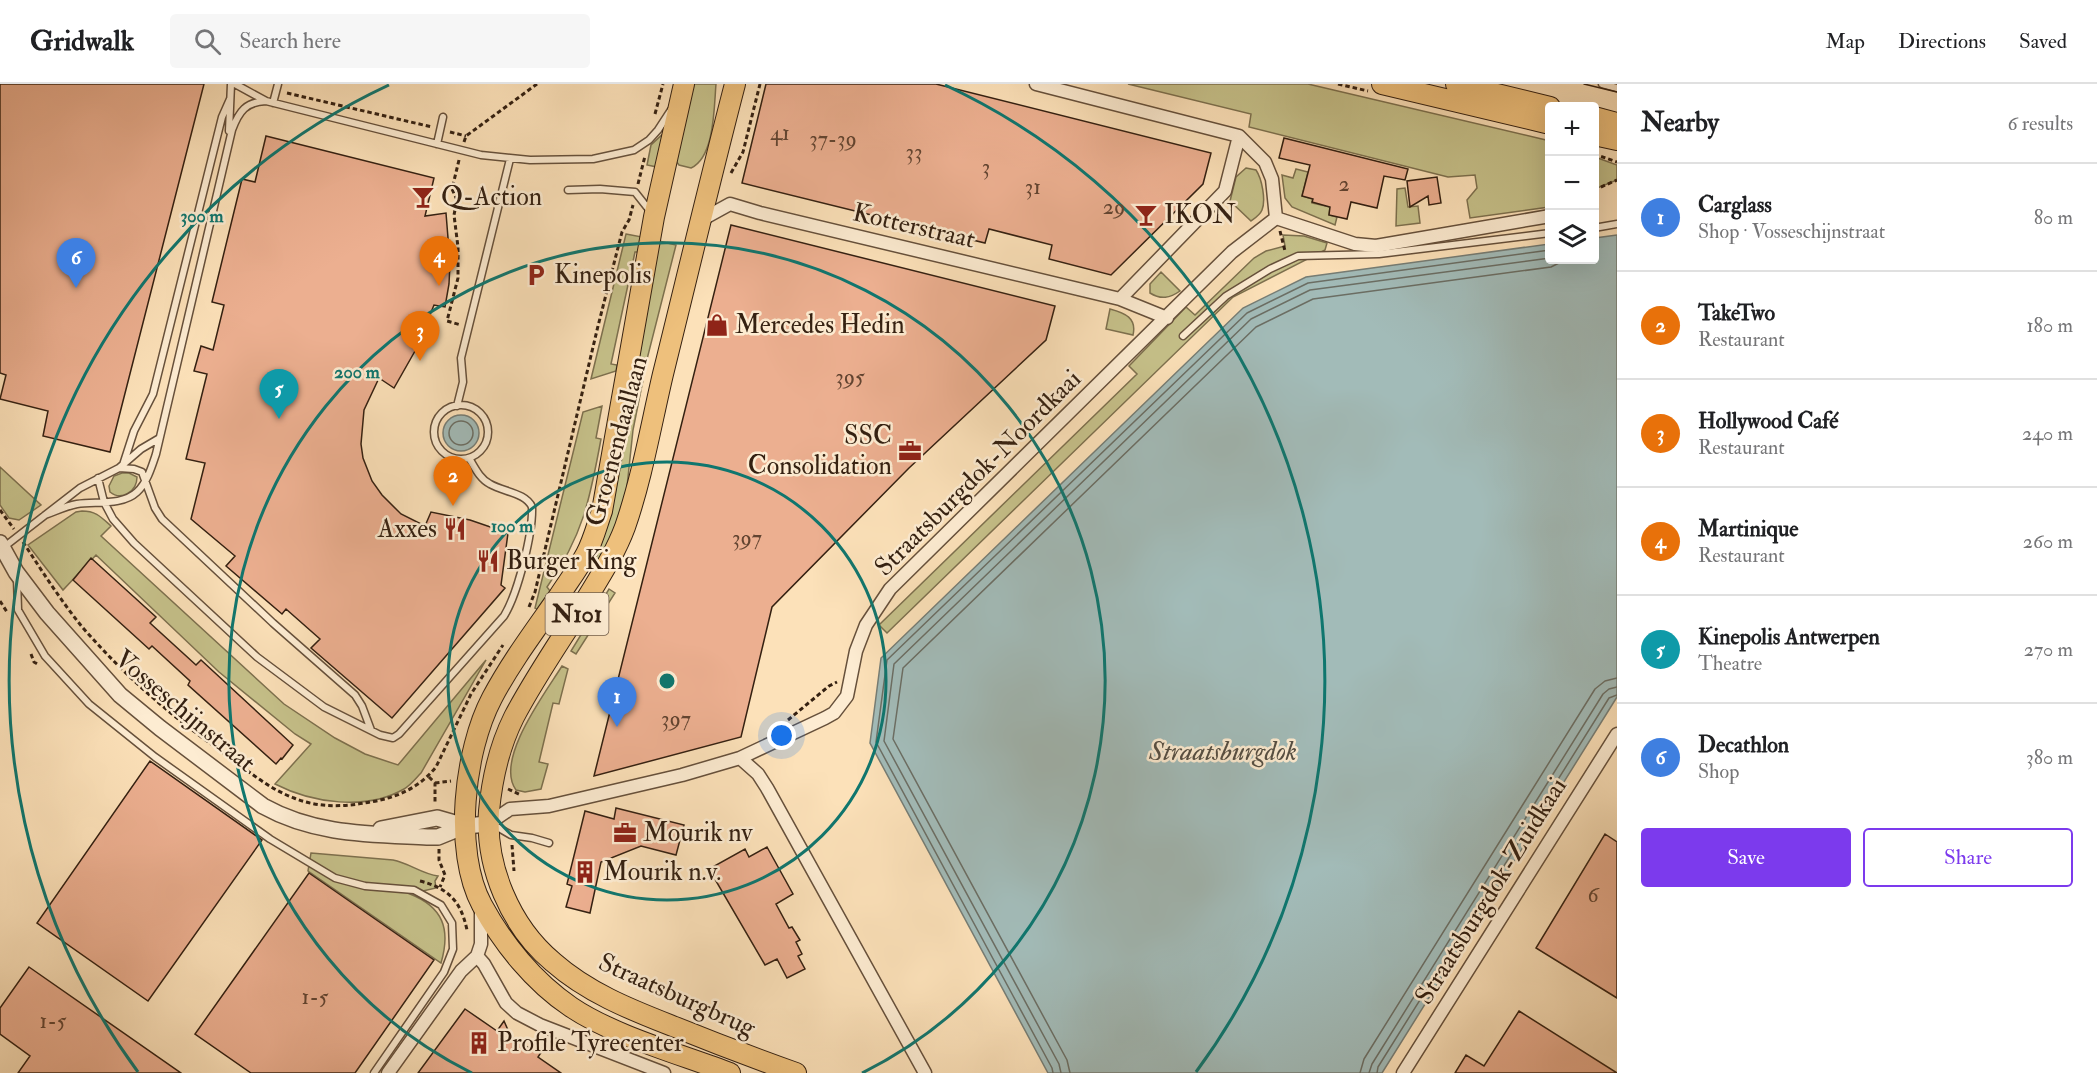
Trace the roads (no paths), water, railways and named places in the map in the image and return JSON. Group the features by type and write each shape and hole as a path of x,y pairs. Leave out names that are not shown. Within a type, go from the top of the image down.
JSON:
{"main road":[{"name":"Groenendaallaan","path":"488,824 498,761 513,720 603,573 624,529 638,482 735,84"},
{"path":"1382,84 1545,123"},
{"path":"1456,84 1545,106"},
{"name":"Groenendaallaan","path":"465,826 465,802 470,763 490,701 578,568 602,511 654,217 683,88"},
{"path":"1599,118 1617,123"},
{"path":"1599,136 1617,140"},
{"name":"Straatsburgbrug","path":"488,824 490,849 497,878 525,931 551,962 597,993 625,1007 796,1073"},
{"name":"Straatsburgbrug","path":"465,826 471,871 481,904 513,955 562,1000 595,1021 730,1073"}],"street":[{"path":"1036,84 1239,136 1265,162 1272,179 1276,218 1344,241 1376,246 1545,217"},
{"path":"1167,318 1120,299 1225,191 1239,136"},
{"name":"Kotterstraat","path":"701,220 730,204 1120,299"},
{"name":"Straatsburgdok-Noordkaai","path":"740,758 834,713 847,696 856,651 866,625 890,589 1232,252 1276,218"},
{"name":"Vosseschijnstraat","path":"2,545 16,572 47,614 120,695 263,806 279,815 312,827 356,833 437,818 465,826 488,824 510,809 549,806 682,775 740,758"},
{"name":"Straatsburgdok-Zuidkaai","path":"1403,1073 1617,734"},
{"path":"740,758 758,774 767,788 925,1073"},
{"path":"388,1073 461,971 477,956 481,944 481,904"},
{"path":"477,956 484,964 506,1004 516,1013 540,1025 664,1073"}],"lane":[{"path":"229,144 230,99 233,84 270,102 462,150 510,159 593,159 634,150 649,140 658,130 683,88"},
{"path":"1602,84 1617,88"},
{"path":"270,102 278,87"},
{"path":"121,466 134,431 153,394 222,117 230,99"},
{"path":"45,515 77,504 128,498 138,492 146,480 156,454 234,124 242,110 250,104 270,102"},
{"path":"437,144 443,117"},
{"path":"458,405 463,382 461,358 510,159"},
{"path":"568,189 635,192 654,217"},
{"path":"1599,227 1617,225"},
{"path":"1183,336 1226,296 1288,259 1298,256 1379,254 1545,234"},
{"path":"458,405 472,407 484,417 487,423 488,438 485,445 481,451 469,458 447,456 437,445 435,438 436,423 439,417 444,411 458,405"},
{"path":"2,545 19,536 80,488 121,466 141,449 158,440"},
{"path":"98,478 104,502 113,519 135,543 257,657 324,706 386,738 393,738 504,616 511,604 520,574 533,515 532,507 528,499 490,484 481,477 469,458"},
{"path":"121,466 142,472 155,508 162,519 273,623 355,695 362,706 371,731"},
{"path":"16,572 18,610 45,656 89,704 154,757 313,867 335,878 365,885 414,890 441,905 452,923 453,949 444,972 374,1073"},
{"path":"488,824 511,835 549,843"}],"water":[{"name":"Straatsburgdok","path":"1617,235 1617,697 1382,1073 1048,1073 870,743 881,658 1243,308 1306,277 1545,245 1545,264 1599,264 1599,237"},
{"path":"461,415 474,420 479,433 474,446 461,451 448,446 443,433 448,420"}],"tram line":[{"path":"1584,84 1617,92"}],"place":[{"name":"Q-Action","path":"423,197"},
{"name":"IKON","path":"1146,215"},
{"name":"Kinepolis","path":"536,275"},
{"name":"Martinique","path":"439,286"},
{"name":"Decathlon","path":"76,288"},
{"name":"Mercedes Hedin","path":"717,325"},
{"name":"Hollywood Café","path":"420,361"},
{"name":"Kinepolis Antwerpen","path":"279,419"},
{"name":"SSC Consolidation","path":"910,451"},
{"name":"TakeTwo","path":"453,506"},
{"name":"Axxes","path":"455,529"},
{"name":"Burger King","path":"488,561"},
{"name":"Carglass","path":"617,727"},
{"name":"Mourik nv","path":"625,833"},
{"name":"Mourik n.v.","path":"585,872"},
{"name":"Profile Tyrecenter","path":"479,1043"}]}
